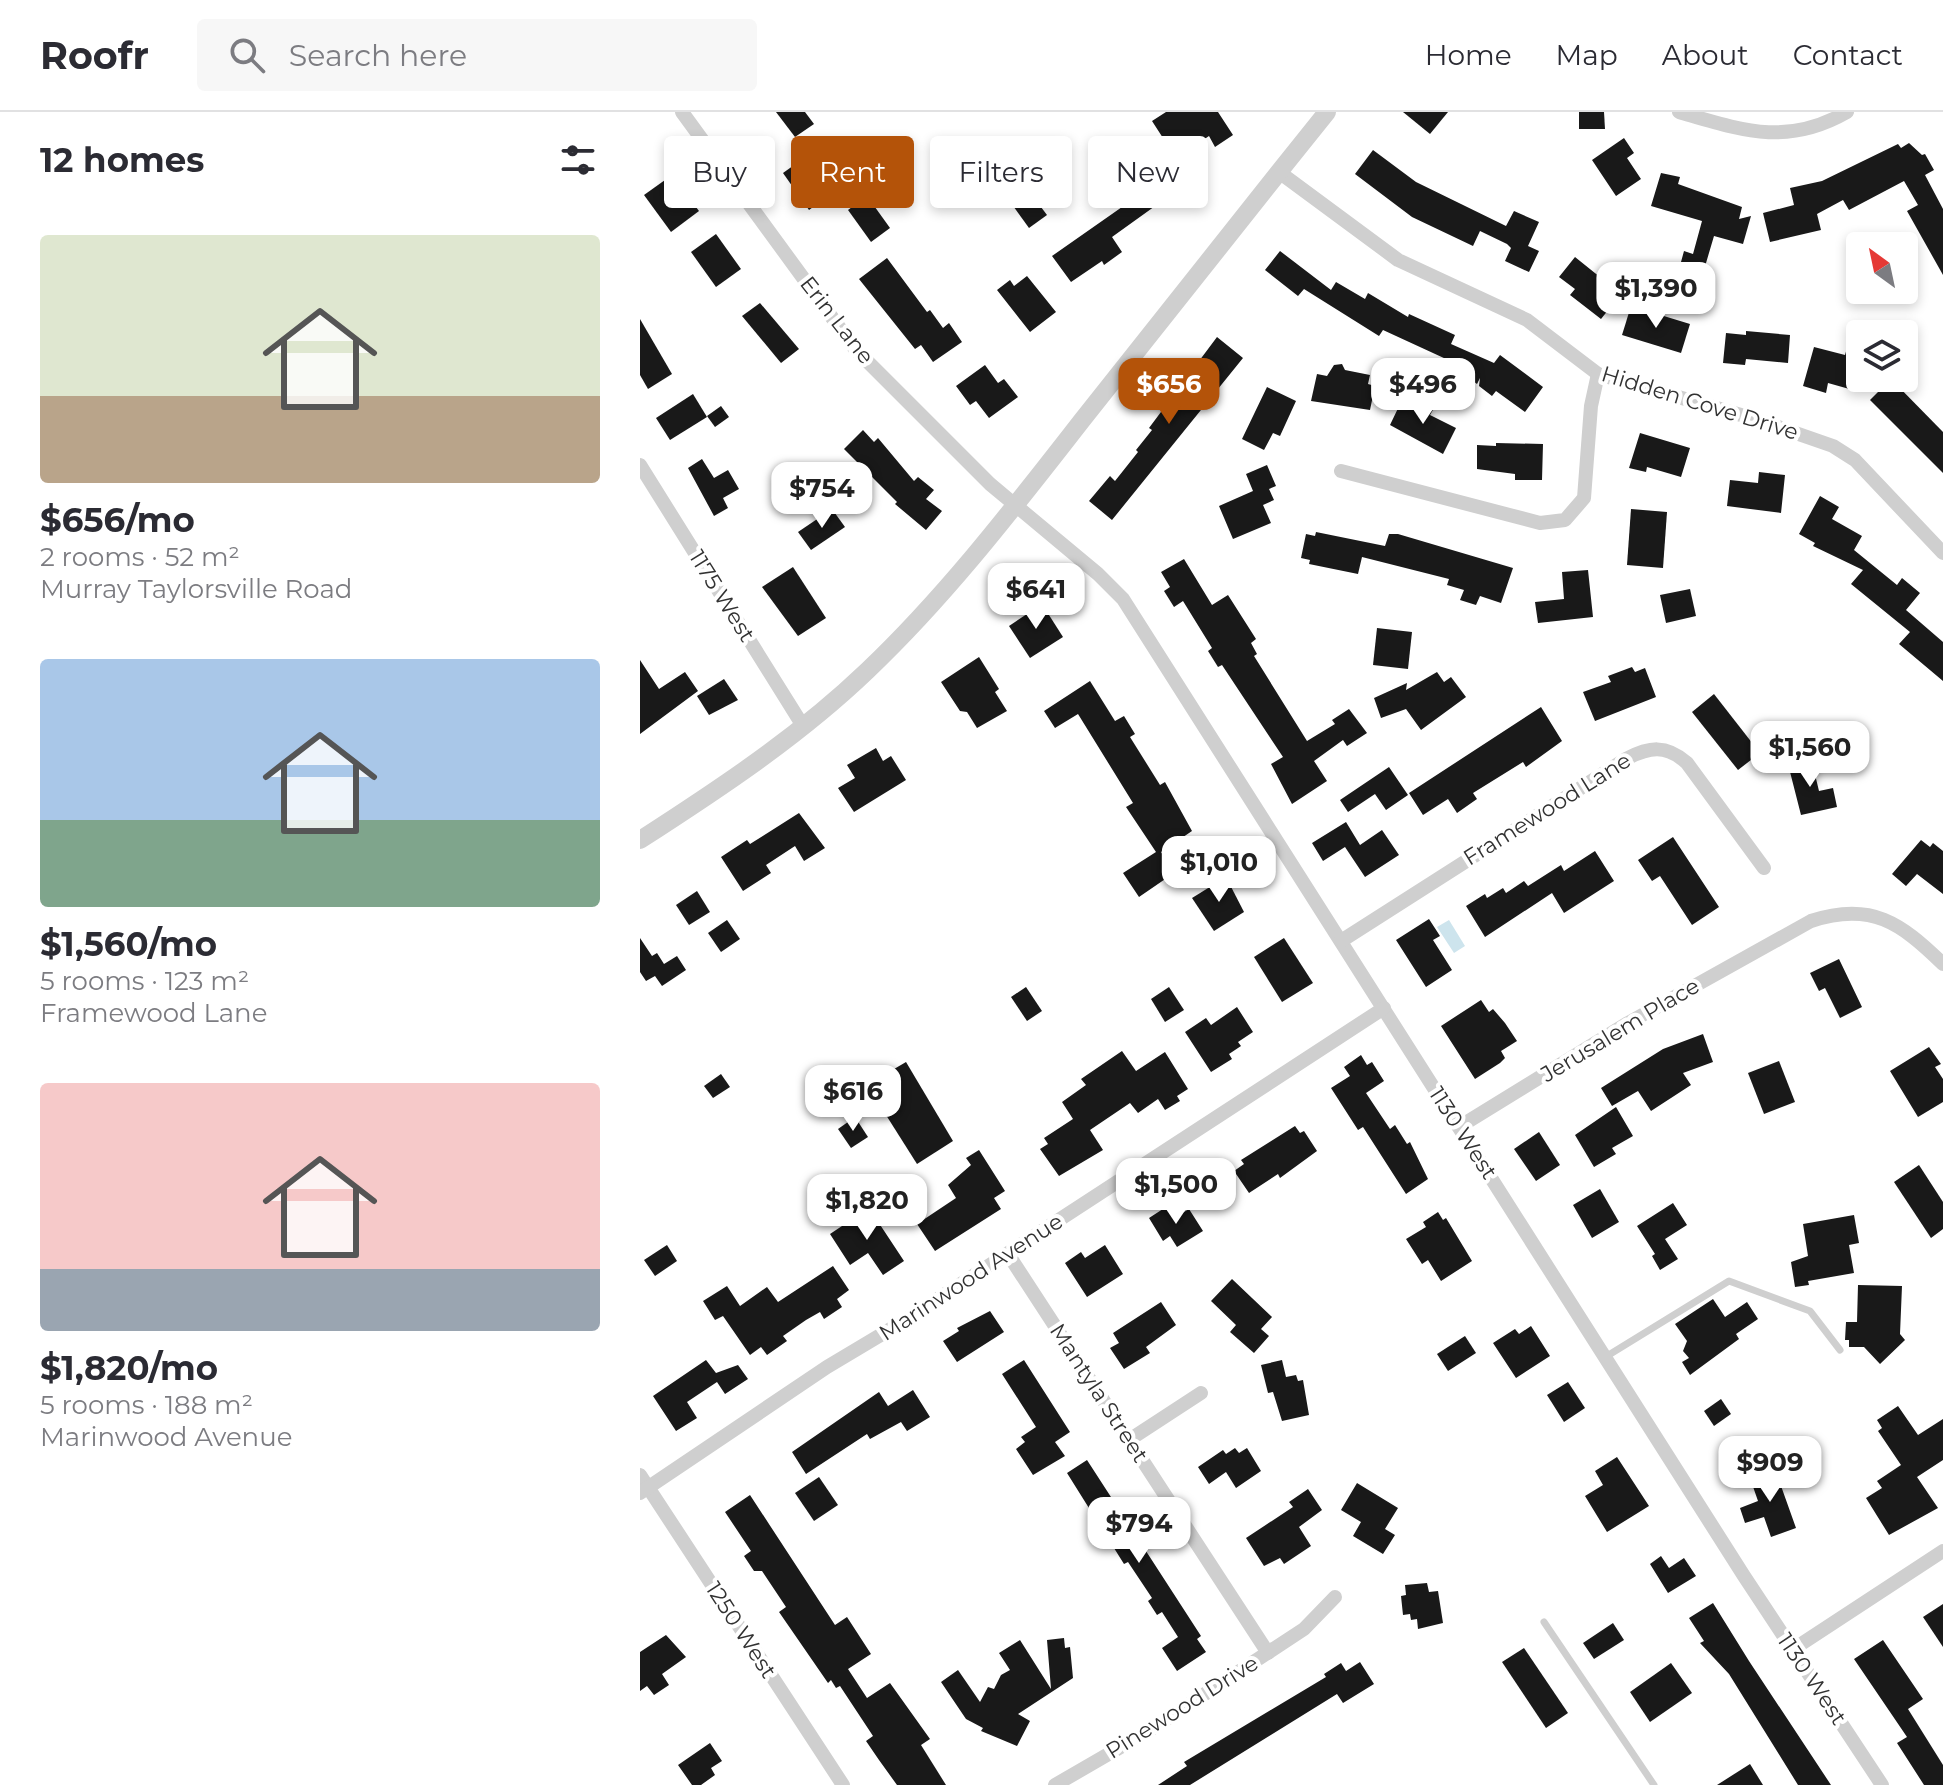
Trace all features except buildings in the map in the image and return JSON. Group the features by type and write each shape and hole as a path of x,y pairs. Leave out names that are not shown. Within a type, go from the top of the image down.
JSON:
{"street":[{"name":"Erin Lane","path":"682,112 855,349 1015,506"},
{"path":"1679,112 1763,134 1815,128 1847,112"},
{"path":"640,840 739,775 803,726 867,672 925,612 1015,506 1279,172 1319,116"},
{"name":"Hidden Cove Drive","path":"1279,172 1398,260 1508,309 1598,374 1755,419 1833,446 1855,460 1943,553"},
{"path":"1341,471 1540,523 1565,520 1584,498 1591,406 1598,374"},
{"name":"1175 West","path":"640,465 803,726"},
{"name":"1130 West","path":"1015,506 1098,574 1123,599 1792,1650 1881,1784"},
{"name":"Framewood Lane","path":"1341,941 1626,759 1657,747 1678,754 1687,763 1764,868"},
{"name":"Jerusalem Place","path":"1459,1127 1628,1023 1782,936 1823,917 1852,914 1878,916 1903,929 1943,964"},
{"name":"Marinwood Avenue","path":"643,1485 1008,1254 1384,1008"},
{"name":"Mantyla Street","path":"1008,1254 1268,1653"},
{"path":"1129,1440 1201,1393"},
{"name":"1250 West","path":"643,1485 843,1785"},
{"path":"1792,1650 1943,1551"},
{"name":"Pinewood Drive","path":"1055,1785 1150,1730 1268,1653 1312,1623 1335,1597"}],"lane":[{"path":"1607,1356 1719,1283 1729,1281 1810,1311 1840,1350"},
{"path":"1544,1622 1654,1785"}],"water":[{"path":"1449,920 1465,946 1454,953 1437,927"}]}
